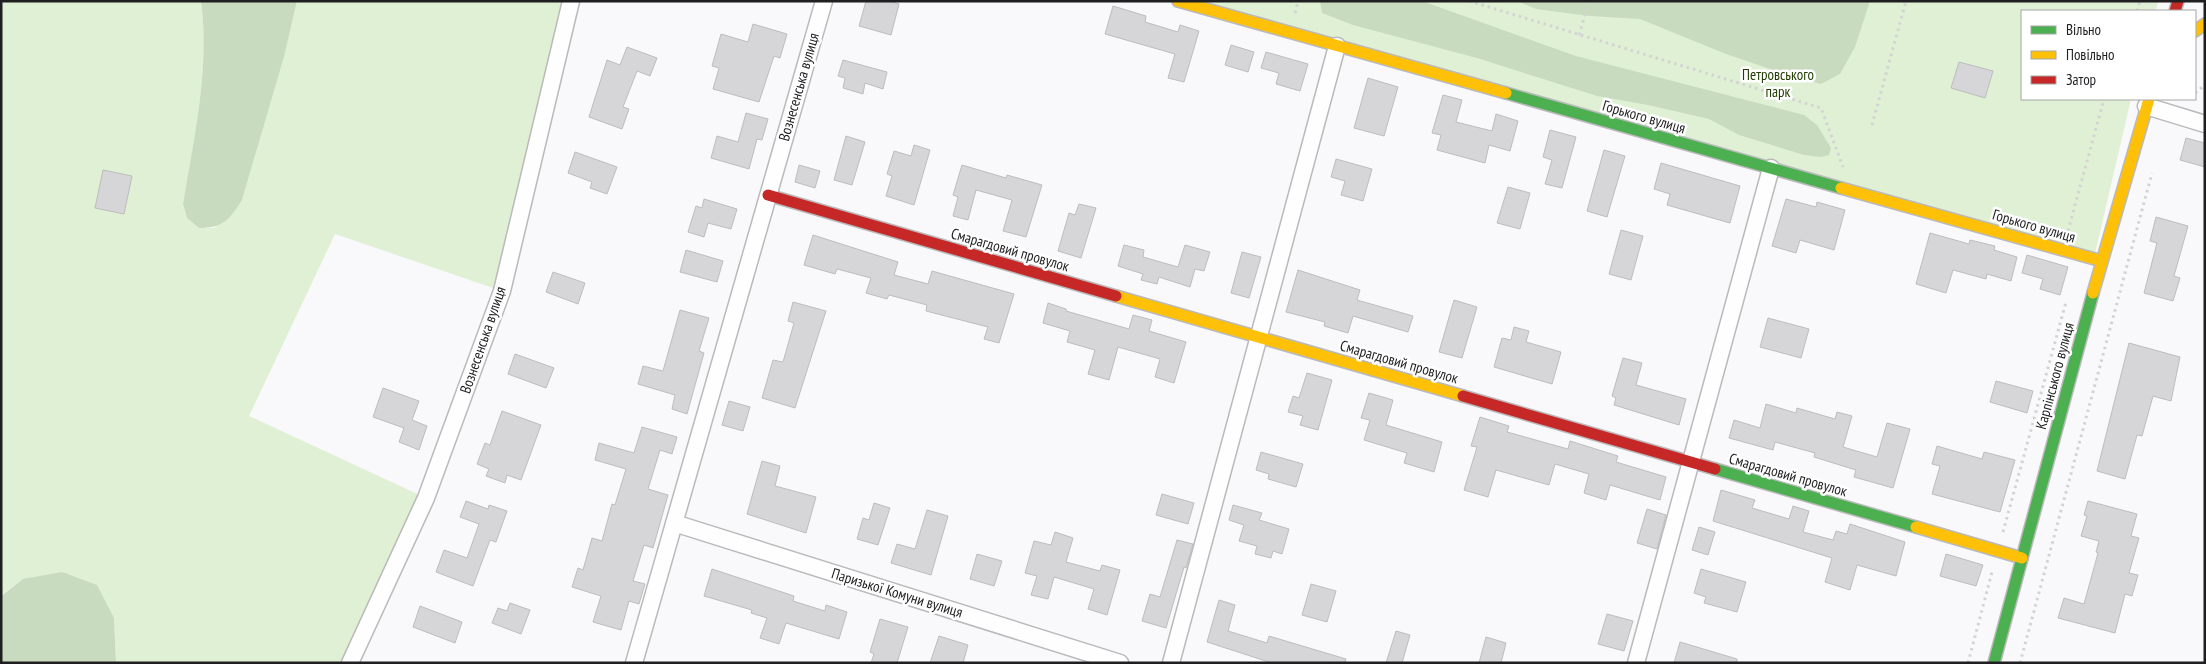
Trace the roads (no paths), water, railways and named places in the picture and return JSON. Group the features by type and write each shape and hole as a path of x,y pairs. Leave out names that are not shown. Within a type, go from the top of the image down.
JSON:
{"street":[{"name":"Вознесенська вулиця","path":"350,663 426,498 502,291 570,1"},
{"name":"Вознесенська вулиця","path":"634,663 824,1"},
{"name":"Горького вулиця","path":"1178,1 2102,261"},
{"path":"1171,663 1337,46"},
{"path":"2148,102 2205,124"},
{"name":"Карпінського вулиця","path":"1994,663 2102,261 2148,102"},
{"path":"1636,663 1771,168"},
{"name":"Смарагдовий провулок","path":"768,195 2022,558"},
{"name":"Паризької Комуни вулиця","path":"674,523 1120,663"}],"park label":[{"name":"Петровського парк","path":"1778,84"}]}
